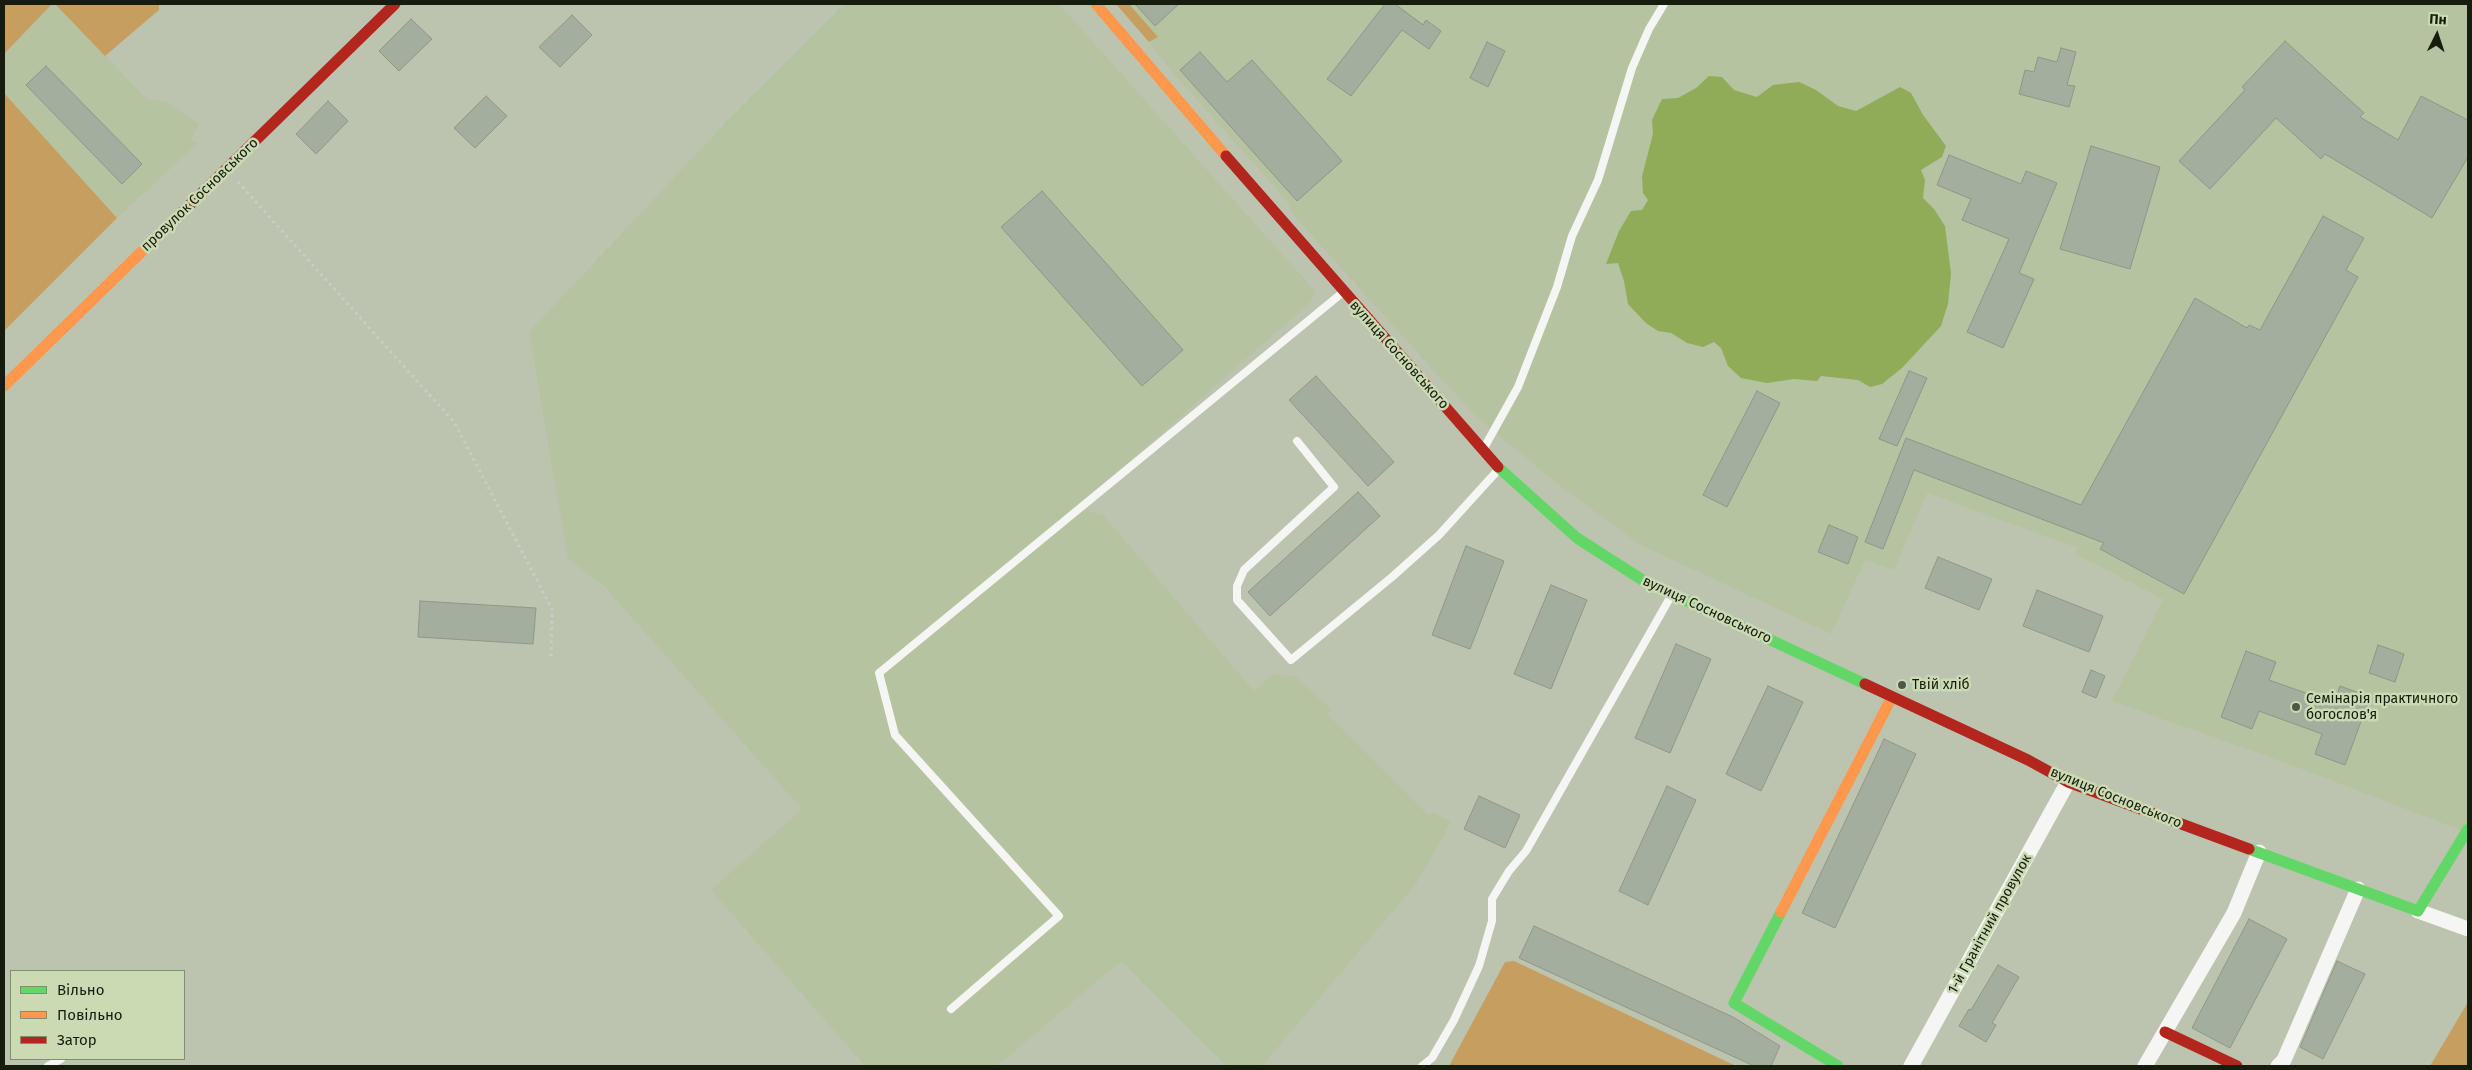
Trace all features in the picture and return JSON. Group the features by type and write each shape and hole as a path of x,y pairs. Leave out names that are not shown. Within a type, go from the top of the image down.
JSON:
{"street":[{"name":"провулок Сосновського","path":"4,386 395,4"},
{"name":"вулиця Сосновського","path":"1096,4 1343,292 1500,469 1577,538 1644,581 2028,760 2068,782 2418,911"},
{"path":"1838,1066 1734,1003 1892,697"},
{"name":"1-й Гранітний провулок","path":"1912,1066 2068,782"},
{"path":"2468,829 2418,911 2468,929"},
{"path":"2145,1066 2234,913 2259,852"},
{"path":"2278,1066 2284,1060 2358,889"},
{"path":"2165,1032 2237,1066"}],"lane":[{"path":"1483,450 1518,387 1557,287 1572,236 1598,180 1632,68 1649,29 1664,4"},
{"path":"951,1009 1059,916 896,735 880,673 1343,292"},
{"path":"1297,441 1334,486 1244,570 1237,586 1238,600 1291,660 1392,577 1439,535 1500,469"},
{"path":"1422,1066 1432,1058 1450,1027 1480,966 1492,921 1492,899 1509,871 1526,851 1672,594"},
{"path":"48,1066 59,1060"}],"path":[{"path":"226,168 454,422 552,609 551,659"}],"shaded area":[{"path":"4,4 52,4 4,54"},
{"path":"52,4 55,4 148,100 165,101 199,124 191,140 197,144 117,218 4,93 4,54"},
{"path":"55,4 159,4 159,10 105,56"},
{"path":"845,4 1059,4 1315,291 1312,301 1076,508 1103,515 1254,691 1273,674 1296,677 1332,710 1327,714 1429,816 1433,812 1451,822 1416,884 1262,1066 1227,1066 1121,961 997,1066 865,1066 711,890 802,809 603,585 568,559 529,332 731,117"},
{"path":"1116,4 1129,4 1158,37 1149,42"},
{"path":"1129,4 2468,4 2468,833 2286,763 2112,701 2163,599 2075,554 2078,548 1927,493 1894,570 1865,560 1831,634 1639,544 1564,489 1481,421 1443,381 1296,218 1286,200 1174,74 1149,42 1157,37"},
{"path":"1709,76 1722,77 1734,90 1757,97 1773,85 1799,82 1816,90 1838,106 1856,111 1900,87 1911,93 1923,115 1946,146 1942,157 1921,170 1925,180 1923,198 1934,209 1945,226 1951,274 1948,304 1941,326 1902,368 1882,384 1870,387 1858,380 1821,376 1817,381 1794,379 1767,383 1741,378 1728,366 1721,348 1714,342 1703,347 1687,343 1671,333 1658,331 1646,323 1628,304 1624,281 1618,263 1606,264 1619,231 1631,211 1642,210 1648,200 1643,193 1642,176 1653,134 1652,120 1662,99 1678,98 1696,88"},
{"path":"4,93 117,218 4,331"},
{"path":"1514,961 1736,1066 1449,1066 1505,962"},
{"path":"2468,1002 2468,1066 2430,1066"}],"building":[{"path":"1135,4 1179,4 1155,26"},
{"path":"1385,4 1395,4 1423,25 1426,20 1441,31 1429,49 1402,30 1351,96 1327,79"},
{"path":"572,15 592,35 560,67 539,47"},
{"path":"411,19 432,39 399,71 379,51"},
{"path":"2285,41 2364,113 2360,117 2398,140 2421,96 2468,120 2468,157 2432,218 2325,154 2321,159 2276,118 2210,189 2179,161 2245,90 2242,87"},
{"path":"1487,42 1505,51 1488,87 1470,78"},
{"path":"2061,48 2076,52 2067,85 2075,86 2069,107 2019,94 2025,70 2034,72 2038,57 2057,62"},
{"path":"1200,52 1227,82 1252,60 1342,161 1297,201 1180,70"},
{"path":"46,66 142,164 122,184 26,85"},
{"path":"486,96 507,116 475,148 454,128"},
{"path":"328,101 348,121 316,154 296,134"},
{"path":"2091,146 2160,167 2130,269 2060,249"},
{"path":"1949,155 2021,184 2026,171 2057,183 2019,273 2034,279 2003,348 1967,332 2009,239 1962,220 1971,199 1937,185"},
{"path":"1042,191 1183,350 1142,386 1001,227"},
{"path":"2323,216 2364,238 2346,270 2358,277 2184,594 2100,549 2104,543 1914,470 1883,549 1865,542 1906,438 2081,505 2195,298 2247,328 2249,325 2260,330"},
{"path":"1909,371 1927,378 1897,446 1879,439"},
{"path":"1316,376 1394,462 1368,486 1289,400"},
{"path":"1757,391 1780,403 1727,507 1703,495"},
{"path":"1358,492 1380,516 1270,616 1248,592"},
{"path":"1829,525 1858,537 1848,564 1818,552"},
{"path":"1466,546 1504,561 1470,649 1432,635"},
{"path":"1938,557 1992,579 1979,610 1925,588"},
{"path":"1551,585 1587,600 1551,689 1514,674"},
{"path":"2037,590 2103,616 2089,652 2023,626"},
{"path":"420,601 536,608 533,644 418,637"},
{"path":"1676,644 1711,659 1670,753 1635,738"},
{"path":"2378,645 2404,654 2395,682 2369,673"},
{"name":"Семінарія практичного богослов'я","path":"2246,651 2276,662 2269,680 2334,703 2340,686 2370,697 2345,765 2315,754 2322,734 2259,711 2252,729 2221,717"},
{"path":"2091,670 2105,676 2096,698 2082,692"},
{"path":"1768,686 1803,702 1761,791 1726,774"},
{"path":"1884,739 1916,754 1835,928 1802,913"},
{"path":"1667,786 1696,800 1648,905 1619,891"},
{"path":"1479,796 1520,815 1505,848 1464,829"},
{"path":"2249,919 2287,939 2230,1048 2192,1028"},
{"path":"1534,926 1733,1017 1780,1046 1771,1066 1754,1066 1519,958"},
{"path":"2337,961 2365,974 2323,1059 2300,1047"},
{"path":"1998,965 2019,977 1992,1023 1996,1025 1986,1042 1959,1026"}],"traffic: fast":[{"path":"1498,467 1577,538 1644,581 1865,684"},
{"path":"2249,849 2418,911 2468,829"},
{"path":"1781,912 1734,1003 1838,1066"}],"traffic: slow":[{"path":"1096,4 1226,156"},
{"path":"4,386 167,227"},
{"path":"1781,912 1892,697"}],"traffic: jam":[{"path":"167,227 395,4"},
{"path":"1226,156 1498,467"},
{"path":"1865,684 2028,760 2068,782 2249,849"},
{"path":"2165,1032 2237,1066"}],"place":[{"name":"Твій хліб","path":"1902,685"},
{"name":"Семінарія практичного богослов'я","path":"2296,707"}]}
